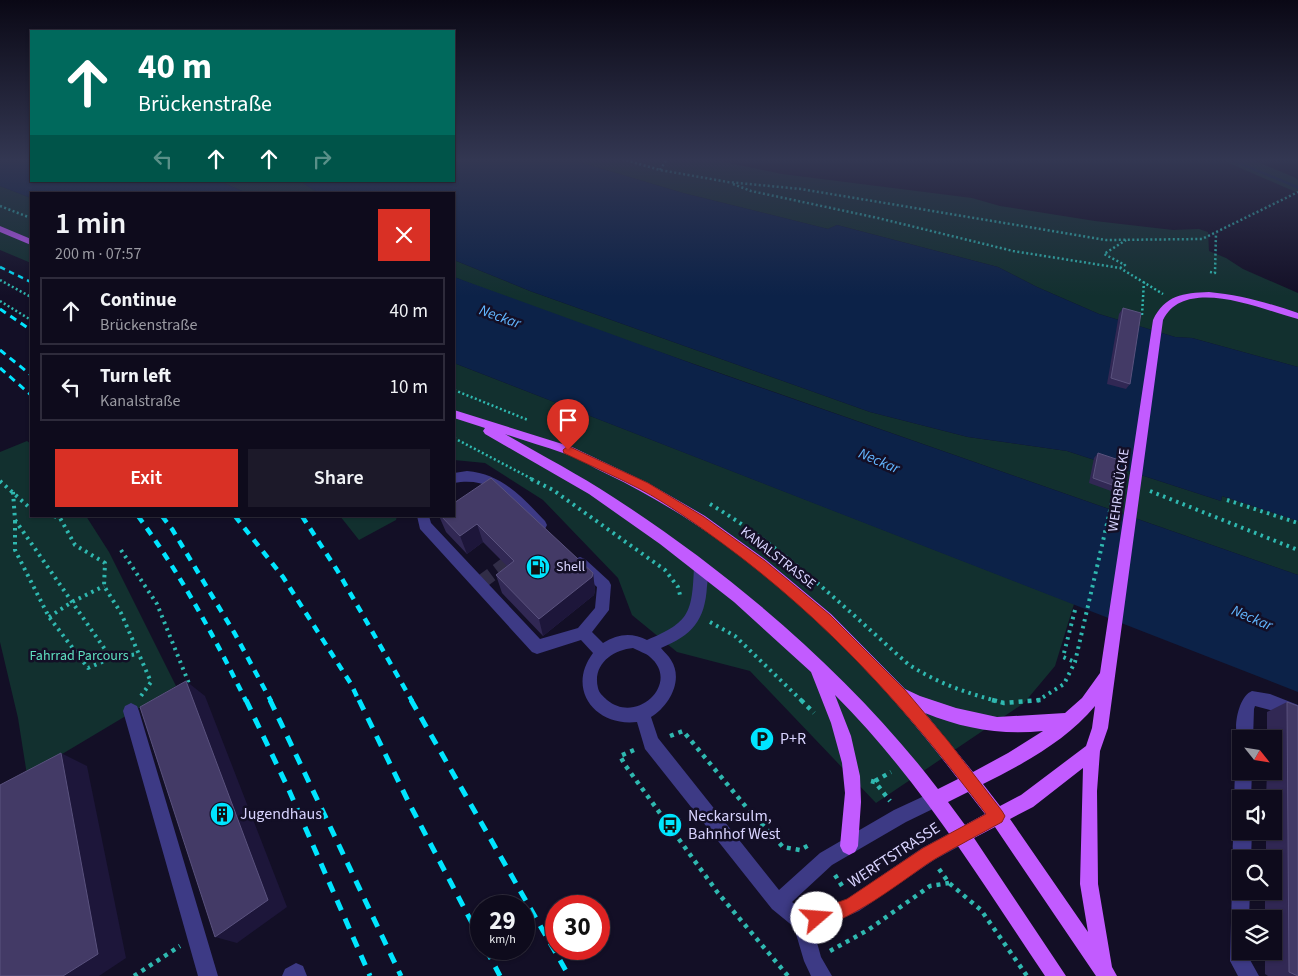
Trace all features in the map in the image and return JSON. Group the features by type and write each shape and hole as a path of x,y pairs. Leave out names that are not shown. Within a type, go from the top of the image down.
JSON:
{"main road":[{"path":"0,229 30,242"},
{"path":"1174,302 1195,296 1220,295 1250,301 1298,316"},
{"name":"WEHRBRÜCKE","path":"1106,974 1089,884 1089,791 1092,750 1100,728 1158,320 1164,309 1174,302"},
{"name":"KANALSTRASSE","path":"455,414 568,450 644,486 700,520 761,564 826,619 900,695 997,816"},
{"name":"KANALSTRASSE","path":"470,419 625,512 701,566 772,626 865,716 906,762 961,836"},
{"path":"817,668 843,736 852,776 853,792 849,846"},
{"path":"935,799 1000,768 1068,721 1086,705 1107,676"},
{"path":"900,695 934,709 976,720 1009,725 1068,721"},
{"path":"961,836 1026,801 1092,750"},
{"path":"997,816 1106,974"},
{"name":"WERFTSTRASSE","path":"961,836 1056,976"}],"street":[{"path":"455,478 461,475 489,479 511,495 548,533"},
{"path":"423,517 425,525 538,647 583,633 602,610 604,585 569,552"},
{"path":"649,646 683,630 695,612 699,595 701,566"},
{"path":"583,633 602,652"},
{"path":"634,641 649,646 660,655 667,667 668,680 664,694 655,706 642,714 627,716 612,713 600,705 593,695 589,684 590,672 594,661 602,652 616,643 634,641"},
{"path":"1245,730 1246,708 1252,698 1270,702 1298,713"},
{"path":"131,711 208,976"},
{"path":"642,714 651,743 778,903 802,921 818,969"},
{"name":"WERFTSTRASSE","path":"778,903 826,859 900,816 935,799"},
{"name":"WERFTSTRASSE","path":"802,921 832,914 853,904 928,854 961,836"},
{"path":"1241,900 1239,960 1249,976"},
{"path":"292,976 296,973 297,976"}],"path":[{"path":"810,205 1013,251 1120,268 1144,281 1174,302"},
{"path":"895,205 1096,238 1126,240 1202,239 1216,234 1274,205"},
{"path":"0,206 30,218"},
{"path":"1210,272 1215,273 1216,234"},
{"path":"1120,268 1125,265 1104,254 1126,240"},
{"path":"0,280 30,296"},
{"path":"1142,318 1144,281"},
{"path":"0,302 30,319"},
{"path":"455,439 553,490 665,570 678,587 681,605 735,636 816,714"},
{"path":"0,481 30,507"},
{"path":"1135,485 1298,550"},
{"path":"970,694 1004,703 1039,701 1064,684 1075,662 1115,488"},
{"path":"13,492 15,550 49,617 88,668 111,658 138,654"},
{"path":"1227,500 1298,523"},
{"path":"57,517 60,518 75,546 105,564 104,586 121,613 151,682 131,711"},
{"path":"15,520 111,658"},
{"path":"121,550 158,604 192,689"},
{"path":"49,617 72,602 104,586"},
{"path":"1075,610 1062,657 1075,662"},
{"path":"826,859 868,930"},
{"path":"789,976 818,969 868,930 930,886 949,883 982,910 1027,976"},
{"path":"134,976 197,935"}],"green space":[{"path":"0,205 30,205 30,263 0,250"},
{"path":"730,205 995,205 1095,221 1173,230 1199,229 1208,232 1209,251 1226,258 1243,269 1298,293 1298,367 1192,338 1175,337 1099,314 1037,287 998,267 837,225 828,229"},
{"path":"455,260 530,291 870,412 968,437 1067,451 1221,501 1222,496 1298,521 1298,575 528,306 455,277"},
{"path":"455,363 1074,604 1055,666 1024,703 876,803 750,671 677,652 632,615 618,578 543,500 485,463 455,460"},
{"name":"Fahrrad Parcours","path":"27,441 30,443 30,517 87,517 109,552 176,686 27,775 18,718 0,642 0,452"},
{"path":"341,517 397,517 396,520 359,540"}],"water":[{"path":"455,205 730,205 828,229 837,225 998,267 1037,287 1099,314 1175,337 1192,338 1298,367 1298,521 1222,496 1221,501 1067,451 968,437 870,412 530,291 455,260"},
{"name":"Neckar","path":"455,277 699,366 1298,575 1298,692 455,363"}],"building":[{"path":"1123,308 1141,313 1130,384 1111,378"},
{"path":"1098,453 1119,460 1115,486 1093,478"},
{"name":"Shell","path":"491,478 593,573 592,577 539,619 496,575 514,561 477,524 460,536 442,517 455,517 455,502"},
{"name":"Jugendhaus","path":"186,681 268,900 215,937 140,707"},
{"path":"1287,702 1298,706 1298,976 1289,972"},
{"path":"61,753 98,954 63,976 0,976 0,785"}],"tunnel":[{"path":"480,583 518,555"}],"railway":[{"path":"0,267 30,282"},
{"path":"0,309 30,329"},
{"path":"0,350 30,374"},
{"path":"0,368 30,394"},
{"path":"139,517 196,606 246,701"},
{"path":"163,517 172,529 235,634 271,701"},
{"path":"236,517 283,577 351,684 359,701"},
{"path":"303,517 337,570 412,701"},
{"path":"246,700 288,788 370,976"},
{"path":"270,700 401,976"},
{"path":"359,700 409,803 470,919"},
{"path":"411,700 569,976"},
{"path":"492,960 500,976"}],"place":[{"name":"Shell","path":"538,567"},
{"name":"P+R","path":"762,739"},
{"name":"Jugendhaus","path":"222,814"},
{"name":"Neckarsulm, Bahnhof West","path":"670,825"}],"route":[{"path":"568,450 644,486 700,520 761,564 826,619 900,695 943,746 997,816 928,854 853,904 832,914 817,918"}]}
